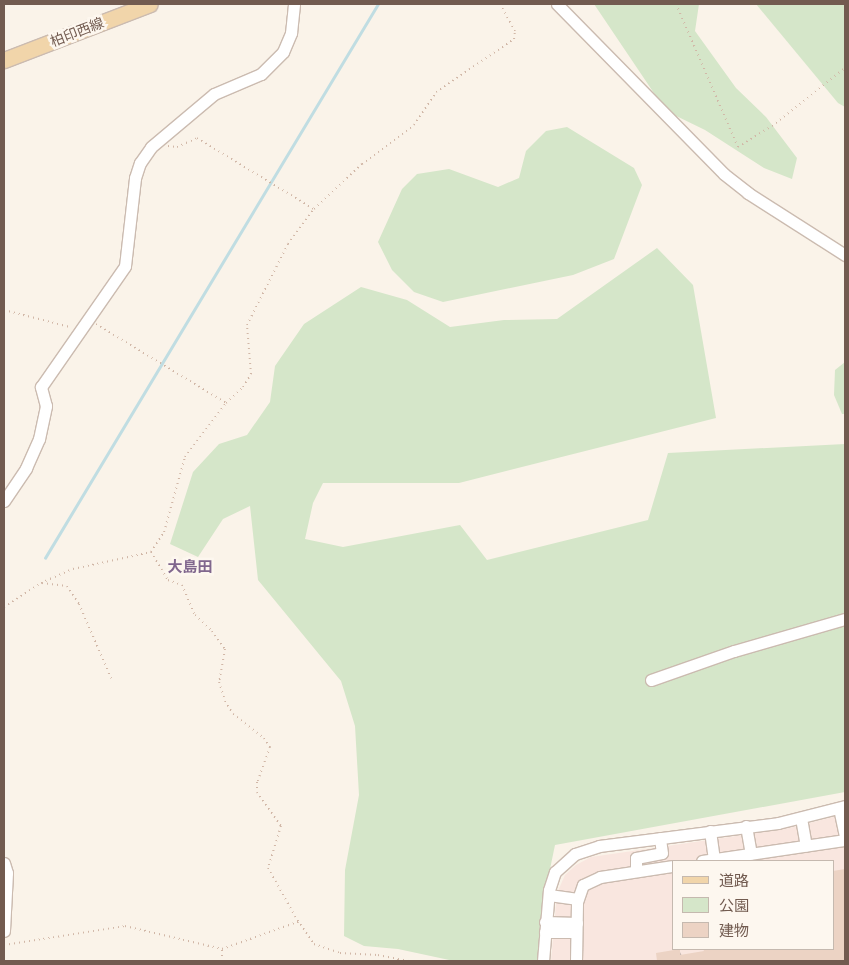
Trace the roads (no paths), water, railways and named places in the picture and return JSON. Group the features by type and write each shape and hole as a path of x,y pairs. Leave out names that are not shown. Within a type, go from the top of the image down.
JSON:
{"main road":[{"name":"柏印西線","path":"4,60 150,4"}],"street":[{"path":"4,501 26,468 39,439 46,406 41,387 125,266 135,178 140,163 158,140 214,94 261,74 283,52 291,33 294,4"},
{"path":"557,4 724,174 748,193 845,256"},
{"path":"651,680 734,651 845,619"},
{"path":"543,961 549,895 555,872 575,854 599,846 801,818 842,807 845,838 714,860 710,831"},
{"path":"801,818 806,846"},
{"path":"746,826 751,854"},
{"path":"636,871 636,858 662,854 660,838"},
{"path":"4,863 7,873 4,931"},
{"path":"576,961 579,891 588,881 672,866"},
{"path":"549,895 578,899"},
{"path":"545,927 577,928"}],"waterway":[{"path":"45,558 378,4"}],"district":[{"name":"大島田","path":"190,567"}]}
